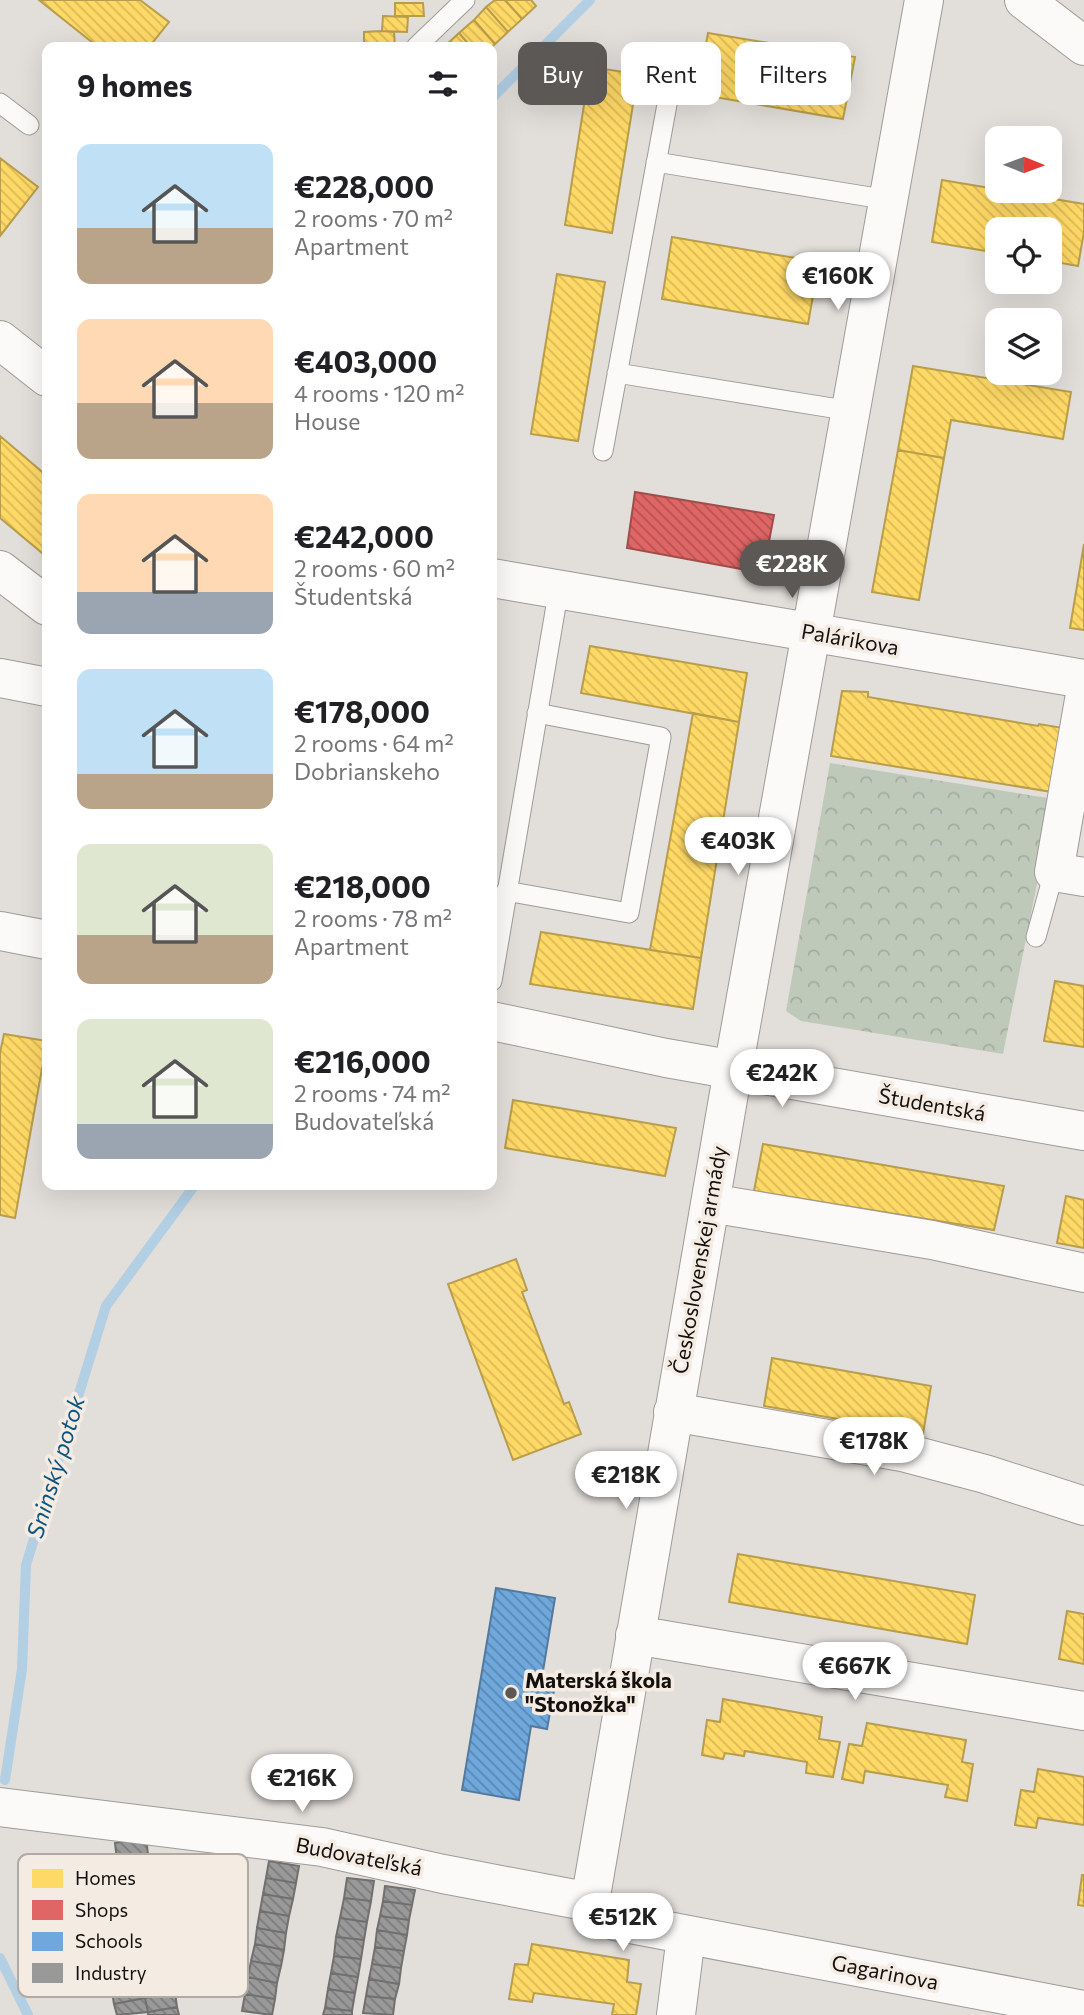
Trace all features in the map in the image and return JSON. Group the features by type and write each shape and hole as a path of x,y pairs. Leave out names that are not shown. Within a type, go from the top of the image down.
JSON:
{"street":[{"name":"Československej armády","path":"590,1902 733,1070 924,0"},
{"path":"1024,0 1084,46"},
{"path":"0,340 42,373"},
{"path":"0,570 42,602"},
{"name":"Palárikova","path":"497,579 1084,679"},
{"path":"0,678 42,686"},
{"path":"1069,874 1084,699"},
{"path":"0,931 42,939"},
{"name":"Študentská","path":"497,1022 733,1070 1084,1132"},
{"path":"710,1203 919,1237 1084,1273"},
{"path":"673,1412 902,1452 985,1474 1084,1506"},
{"path":"635,1635 1084,1711"},
{"name":"Budovateľská","path":"0,1807 322,1847 443,1874 590,1902"},
{"name":"Gagarinova","path":"590,1902 615,1921 1084,2010"},
{"path":"676,2015 687,1936"}],"lane":[{"path":"421,42 465,0"},
{"path":"0,103 29,125"},
{"path":"603,451 667,105"},
{"path":"656,162 889,200"},
{"path":"617,373 851,411"},
{"path":"497,949 559,589"},
{"path":"506,891 629,913 661,737 537,713"},
{"path":"1036,937 1069,874"}],"green space":[{"path":"830,763 1054,799 1003,1054 801,1021 786,1011"}],"building: Homes":[{"path":"39,0 140,0 169,22 153,42 92,42"},
{"path":"495,0 505,0 522,19 508,32 486,7"},
{"path":"505,0 531,0 536,6 522,19"},
{"path":"395,3 423,3 424,16 395,16"},
{"path":"486,7 508,32 497,42 493,42 474,20"},
{"path":"383,16 408,17 407,32 382,31"},
{"path":"474,20 493,42 467,42 459,33"},
{"path":"364,32 394,32 395,42 364,42"},
{"path":"459,33 467,42 449,42"},
{"path":"708,33 763,42 735,42 735,101 721,98 721,42 706,42"},
{"path":"851,56 855,57 851,78"},
{"path":"607,69 621,72 621,105 633,105 612,233 565,225 584,105 607,105"},
{"path":"761,105 846,105 843,119"},
{"path":"0,158 38,187 0,236"},
{"path":"942,180 985,187 985,203 1062,203 1062,200 1084,204 1084,232 1078,266 1062,263 1062,217 985,217 985,251 932,242"},
{"path":"672,237 819,262 808,324 662,299"},
{"path":"557,274 605,282 578,441 531,434"},
{"path":"913,366 985,378 985,385 1028,385 1071,392 1063,439 951,420 944,458 898,450"},
{"path":"0,436 42,472 42,553 0,518"},
{"path":"898,450 944,458 919,600 872,592"},
{"path":"1084,544 1084,630 1070,628"},
{"path":"590,646 747,673 739,722 581,693"},
{"path":"842,691 868,692 868,697 1063,728 1052,792 831,756"},
{"path":"693,713 739,722 701,958 650,950"},
{"path":"541,932 701,958 693,1009 530,984"},
{"path":"1055,981 1084,986 1084,1047 1044,1041"},
{"path":"4,1034 42,1040 42,1069 15,1218 0,1215 0,1053"},
{"path":"513,1100 676,1128 665,1176 505,1148"},
{"path":"763,1144 1004,1186 994,1230 754,1191"},
{"path":"1066,1196 1084,1200 1084,1248 1057,1243"},
{"path":"516,1259 527,1290 522,1292 564,1404 569,1402 581,1434 513,1460 448,1284"},
{"path":"772,1358 931,1386 923,1434 764,1406"},
{"path":"738,1554 975,1595 967,1644 729,1602"},
{"path":"1067,1611 1084,1614 1084,1664 1059,1659"},
{"path":"723,1699 822,1717 819,1739 840,1742 833,1777 806,1773 807,1762 745,1751 744,1756 725,1753 723,1759 702,1755 707,1720 720,1722"},
{"path":"867,1723 966,1740 962,1762 973,1764 967,1801 945,1797 948,1785 865,1771 863,1783 842,1779 849,1744 862,1746"},
{"path":"1038,1769 1084,1777 1084,1825 1038,1818 1036,1828 1015,1825 1021,1790 1034,1792"},
{"path":"1084,1875 1084,1906 1078,1905"},
{"path":"532,1944 629,1960 627,1982 641,1984 636,2015 612,2015 614,2004 534,1993 532,2002 509,1999 515,1964 528,1965"}],"building: Shops":[{"path":"635,492 774,515 763,573 627,548"}],"building: Schools":[{"path":"496,1588 555,1598 542,1677 556,1679 547,1729 531,1726 519,1800 462,1790"}],"building: Industry":[{"path":"146,1837 148,1854 116,1854 115,1843"},
{"path":"269,1861 299,1866 296,1883 266,1878"},
{"path":"266,1878 296,1883 293,1899 263,1894"},
{"path":"347,1878 374,1881 371,1901 344,1898"},
{"path":"385,1886 415,1890 412,1905 383,1901"},
{"path":"263,1894 293,1899 289,1916 260,1911"},
{"path":"344,1898 371,1901 367,1922 340,1918"},
{"path":"383,1901 412,1905 409,1920 380,1916"},
{"path":"260,1911 289,1916 286,1933 257,1928"},
{"path":"380,1916 409,1920 407,1935 377,1930"},
{"path":"340,1918 367,1922 364,1940 336,1937"},
{"path":"257,1928 286,1933 284,1950 255,1944"},
{"path":"377,1930 407,1935 404,1951 375,1947"},
{"path":"336,1937 364,1940 361,1959 334,1956"},
{"path":"255,1944 284,1950 281,1966 251,1961"},
{"path":"375,1947 404,1951 401,1968 372,1964"},
{"path":"334,1956 361,1959 358,1977 331,1973"},
{"path":"251,1961 281,1966 277,1983 248,1977"},
{"path":"372,1964 401,1968 399,1984 369,1979"},
{"path":"331,1973 358,1977 355,1993 328,1989"},
{"path":"248,1977 277,1983 275,1999 248,1994"},
{"path":"369,1979 399,1984 395,1999 366,1996"},
{"path":"328,1989 355,1993 352,2011 325,2008"},
{"path":"248,1994 275,1999 272,2015 242,2011 244,1997"},
{"path":"366,1996 395,1999 393,2015 363,2013"},
{"path":"113,1997 145,1998 114,2004"},
{"path":"176,1997 177,2007 148,2012 145,1998"},
{"path":"145,1998 148,2012 117,2015 114,2004"},
{"path":"177,2007 179,2015 148,2015 148,2012"},
{"path":"325,2008 352,2011 352,2015 323,2015"}],"waterway":[{"name":"Sninský potok","path":"497,93 590,0"},
{"name":"Sninský potok","path":"5,1780 22,1669 26,1565 106,1306 191,1190"},
{"name":"Sninský potok","path":"0,1958 18,1995"},
{"name":"Sninský potok","path":"19,1997 28,2015"}],"place":[{"name":"Materská škola \"Stonožka\"","path":"511,1693"}]}
